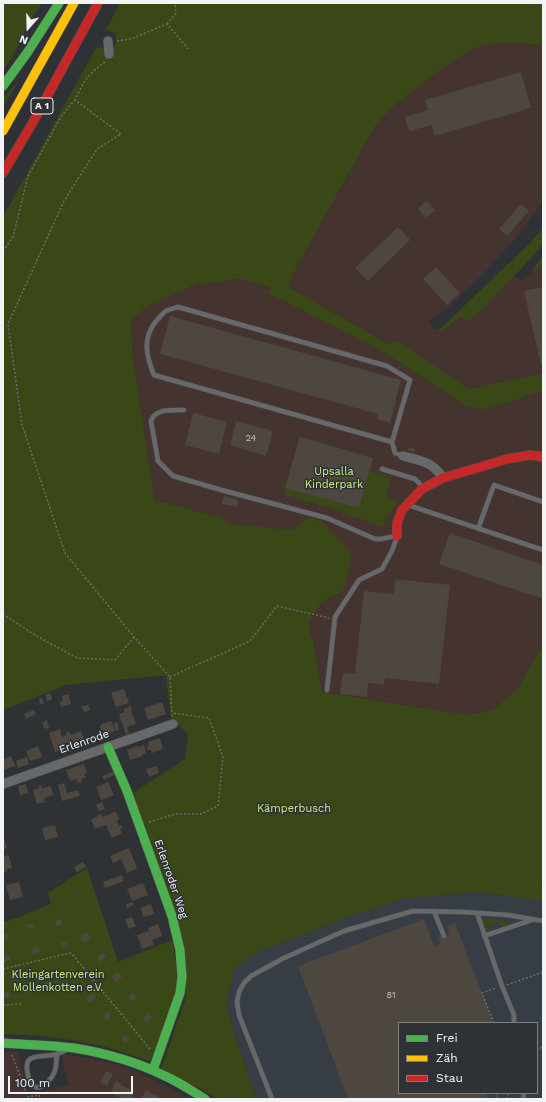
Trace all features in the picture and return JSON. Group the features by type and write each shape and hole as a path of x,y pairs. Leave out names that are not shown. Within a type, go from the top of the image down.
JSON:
{"main road":[{"path":"3,86 27,53 59,3"},
{"name":"A 1","path":"3,173 33,122 98,3"},
{"name":"A 1","path":"3,131 72,6"},
{"path":"397,536 397,523 406,504 422,490 443,478 507,459 530,455 543,457"},
{"name":"Erlenroder Weg","path":"108,747 127,791 172,916 180,950 182,977 180,992 153,1070"},
{"path":"3,1044 71,1048 101,1053 153,1070 205,1099"}],"street":[{"path":"109,54 112,41"},
{"path":"403,456 433,466 438,470 443,478"},
{"name":"Erlenrode","path":"3,784 173,724"}],"lane":[{"path":"392,442 154,376 149,364 147,349 146,339 149,332 155,322 166,311 178,307 387,366 410,380 392,442 395,453 403,456"},
{"path":"184,410 159,412 155,414 151,420 158,461 173,476 327,518 375,538 381,539 397,536 392,551 382,569 358,580 335,617 327,690"},
{"path":"382,469 415,479 420,484 422,490"},
{"path":"478,529 494,485 543,502"},
{"path":"406,504 543,550"},
{"path":"272,1099 239,1015 238,1002 240,992 244,983 251,976 284,958 344,932 413,911 508,915 543,921"},
{"path":"434,911 444,936"},
{"path":"477,913 484,936 514,1015 514,1022"},
{"path":"484,936 534,919"},
{"path":"57,1055 56,1067 53,1076 42,1087 36,1088 33,1086 26,1067 29,1059 37,1056 57,1055 71,1048"}],"path":[{"path":"112,41 131,40 168,24 176,13 176,3"},
{"path":"168,24 188,49"},
{"path":"3,251 13,237 28,176 62,115 75,100 83,82 93,70 106,61 109,54"},
{"path":"75,100 121,134 97,149 64,201 8,324 22,425 65,553 134,637 170,677 173,724"},
{"path":"170,677 250,641 276,606 335,619"},
{"path":"3,614 33,634 77,658 115,660 134,637"},
{"path":"139,825 175,814 201,814 218,806 223,757 209,718 172,713"},
{"path":"3,969 70,953 72,954 157,1058"},
{"path":"3,1005 20,1004"}],"shaded area":[{"path":"518,43 543,46 543,200 536,212 516,238 484,273 448,308 428,322 438,332 446,330 461,316 467,322 486,306 514,275 522,281 543,264 543,373 470,389 397,340 390,344 288,287 293,274 375,126 396,104 443,68 469,51 484,45"},
{"path":"241,279 270,288 269,293 377,348 465,405 516,400 543,390 543,645 517,689 493,710 466,715 322,692 315,646 308,623 322,602 342,592 308,517 293,530 228,524 222,518 155,500 133,361 131,320 150,305 197,284"},
{"path":"475,892 543,901 543,1099 257,1099 240,1051 226,1004 235,966 256,953 347,917 402,899"},
{"path":"3,1052 18,1052 29,1095 68,1085 61,1054 118,1065 138,1072 190,1099 3,1099"}],"green space":[{"path":"3,3 42,3 28,25 13,56 3,71"},
{"name":"Kämperbusch","path":"120,3 543,3 543,46 519,43 498,43 484,45 469,51 443,68 396,104 375,126 293,274 288,287 389,344 397,340 470,389 543,373 543,390 482,410 465,405 377,348 268,293 270,288 241,279 197,284 150,305 131,320 133,361 155,500 222,518 229,524 293,530 308,517 323,522 351,552 350,568 342,592 322,602 308,623 315,648 322,692 468,715 493,710 517,689 543,645 543,880 540,885 543,885 543,901 475,892 402,899 347,917 256,953 235,967 226,1004 240,1051 257,1099 218,1099 161,1069 186,998 177,915 133,793 185,759 188,734 171,718 166,676 66,685 3,710 3,217 96,48 116,45 116,33 106,30"},
{"path":"20,79 3,106 3,98"},
{"path":"543,228 543,244 486,306 467,322 461,316 445,330 438,332 436,330 440,329 530,243"},
{"path":"543,256 543,264 533,273 535,266"},
{"name":"Upsalla Kinderpark","path":"300,437 373,458 369,471 391,477 386,497 399,501 382,527 331,508 285,495 285,488"},
{"name":"Kleingartenverein Mollenkotten e.V.","path":"87,868 118,962 172,940 179,980 156,1052 149,1061 114,1049 78,1041 40,1036 3,1034 3,922 51,904 48,893"},
{"path":"483,919 508,921 509,925 502,927 500,922 487,926 489,932 486,931"}],"building":[{"path":"521,72 531,108 435,136 432,125 409,131 405,117 428,110 425,100"},
{"path":"426,201 435,210 426,218 418,209"},
{"path":"521,204 529,211 507,236 499,229"},
{"path":"398,227 410,240 368,281 355,268"},
{"path":"436,267 460,293 447,305 423,279"},
{"path":"543,287 543,364 541,365 524,291"},
{"path":"170,316 401,380 390,423 377,419 378,414 160,354"},
{"path":"193,413 227,422 219,454 185,445"},
{"path":"236,421 273,431 266,456 230,445"},
{"name":"Upsalla Kinderpark","path":"300,437 373,458 359,508 285,488"},
{"path":"408,447 415,449 414,452 407,450"},
{"path":"224,496 238,500 237,507 222,504"},
{"path":"450,533 543,565 543,599 439,564"},
{"path":"395,579 450,585 439,684 385,678 384,685 368,683 367,697 340,694 343,673 355,674 364,591 394,594"},
{"path":"124,689 129,703 116,707 111,693"},
{"path":"51,693 52,700 47,701 45,695"},
{"path":"68,694 71,704 61,707 60,702 63,701 62,696"},
{"path":"42,698 44,704 40,704 39,699"},
{"path":"162,702 166,714 148,720 144,708"},
{"path":"88,705 90,710 84,712 82,706"},
{"path":"131,706 136,724 127,727 129,734 126,735 119,714 125,712 123,709"},
{"path":"34,710 36,714 26,719 24,714"},
{"path":"47,720 49,728 44,729 42,722"},
{"path":"111,721 115,731 104,735 103,730 101,731 101,724"},
{"path":"117,722 119,730 116,731 113,724"},
{"path":"60,729 62,737 67,735 66,733 69,731 71,735 81,731 85,742 74,745 72,739 68,740 69,742 65,743 67,748 55,752 49,733"},
{"path":"160,738 163,749 152,753 151,750 148,750 148,742"},
{"path":"144,745 146,753 130,760 127,750"},
{"path":"38,746 42,757 30,761 26,751"},
{"path":"11,756 15,766 3,770 3,759"},
{"path":"27,757 29,764 18,768 16,761"},
{"path":"84,764 87,773 84,774 86,778 81,779 82,782 78,783 76,779 70,781 66,770"},
{"path":"157,766 159,773 149,777 146,769"},
{"path":"113,772 114,775 104,780 102,776"},
{"path":"108,782 114,795 101,800 96,787"},
{"path":"64,783 67,793 78,790 80,796 62,801 58,785"},
{"path":"26,784 28,793 20,795 18,786"},
{"path":"41,785 42,788 51,786 53,795 44,798 45,802 37,804 33,790 39,788 38,786"},
{"path":"102,802 105,809 99,811 96,805"},
{"path":"116,812 119,819 117,822 119,826 121,825 123,828 120,829 122,833 112,838 106,825 95,829 91,820 100,814 103,817"},
{"path":"55,825 58,837 45,840 42,828"},
{"path":"3,834 7,848 3,849"},
{"path":"129,848 137,868 127,873 121,859 113,863 110,856"},
{"path":"9,855 12,868 7,869 7,871 3,873 3,857"},
{"path":"83,862 86,867 77,872 74,867"},
{"path":"122,875 124,881 105,888 103,882"},
{"path":"19,882 23,897 10,900 6,885"},
{"path":"143,883 148,895 132,901 127,889"},
{"path":"133,902 134,905 127,908 126,904"},
{"path":"151,904 154,914 144,917 140,908"},
{"path":"132,917 136,926 129,929 125,920"},
{"path":"61,919 62,925 56,926 55,921"},
{"path":"424,919 434,946 440,944 438,938 449,934 447,926 455,923 493,1022 398,1022 398,1094 486,1094 488,1099 348,1099 298,966"},
{"path":"34,923 35,927 28,929 27,925"},
{"path":"158,924 162,936 152,940 154,945 142,949 137,935 149,931 148,928"},
{"path":"86,932 91,938 85,943 80,938"},
{"path":"7,934 8,939 4,940 3,935"},
{"path":"67,941 69,946 62,948 60,943"},
{"path":"39,947 40,952 32,954 31,949"},
{"path":"103,953 106,957 101,962 97,958"},
{"path":"9,955 10,960 4,962 3,956"},
{"path":"72,968 76,973 71,977 67,972"},
{"path":"118,972 122,977 116,982 112,977"},
{"path":"49,982 50,988 44,989 42,984"},
{"path":"28,987 29,993 24,994 23,988"},
{"path":"9,992 10,997 4,998 3,993"},
{"path":"93,993 96,998 90,1003 86,998"},
{"path":"133,993 137,998 132,1001 128,997"},
{"path":"108,1012 111,1017 107,1021 103,1016"},
{"path":"149,1013 152,1017 146,1022 142,1018"},
{"path":"126,1035 130,1039 125,1043 121,1039"},
{"path":"106,1071 113,1074 107,1086 100,1082"},
{"path":"116,1081 134,1091 132,1096 133,1099 123,1099 111,1093"},
{"path":"146,1090 159,1097 158,1099 141,1099"}],"traffic: fast":[{"path":"3,86 27,53 59,3"},
{"path":"108,747 127,791 172,916 180,950 182,977 180,993 153,1070"},
{"path":"3,1043 74,1048 109,1055 154,1071 175,1081 205,1099"}],"traffic: slow":[{"path":"3,131 74,3"}],"traffic: jam":[{"path":"3,173 33,122 98,3"},
{"path":"397,536 397,523 402,510 422,489 443,478 507,459 530,455 543,457"}]}
